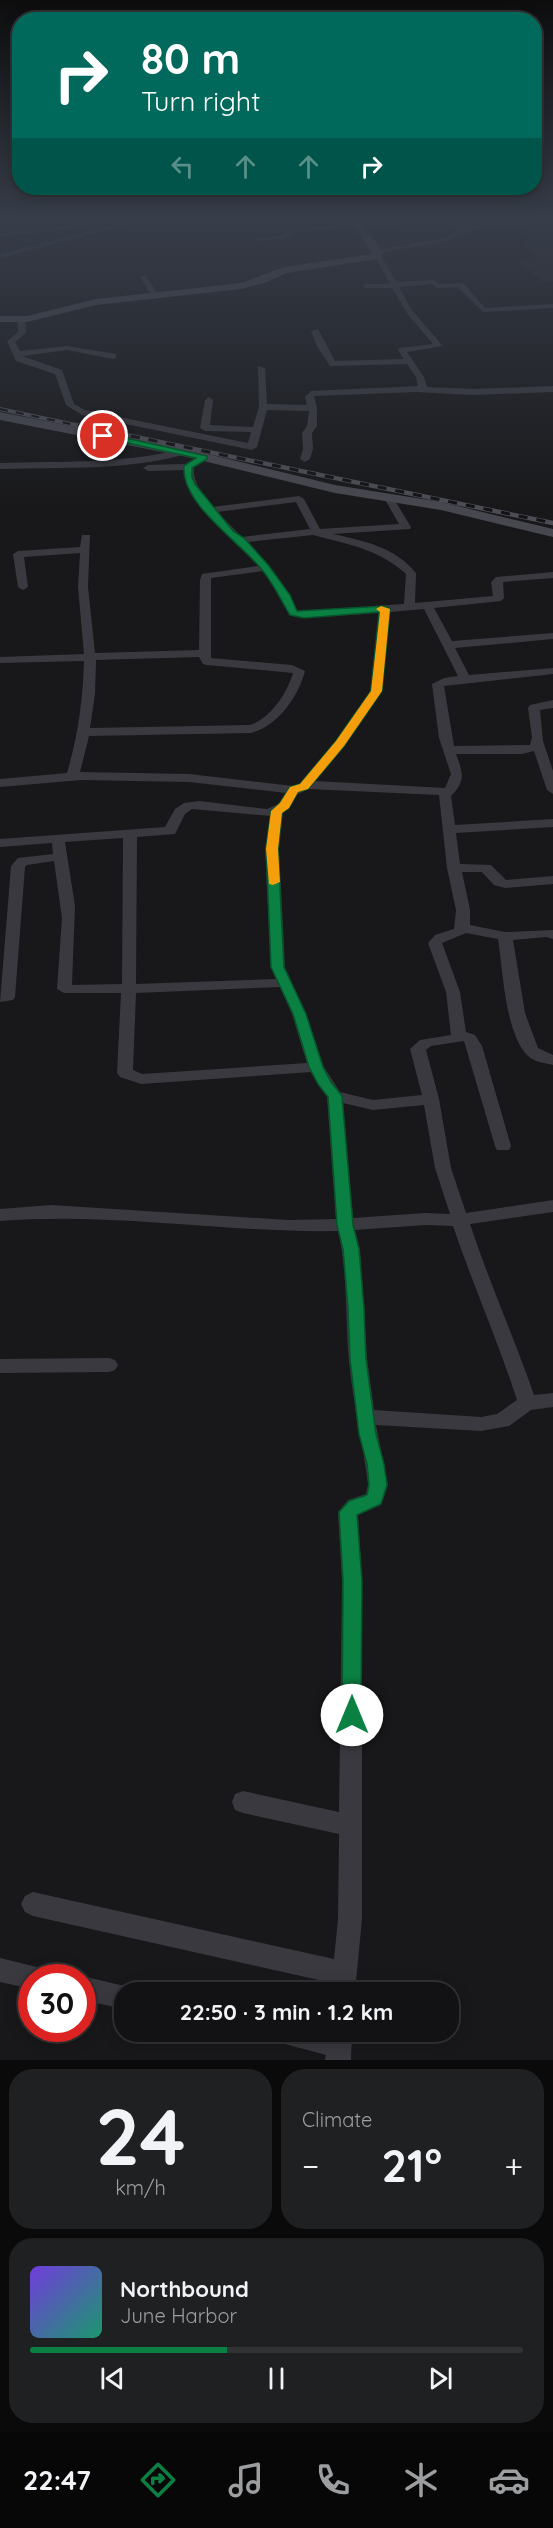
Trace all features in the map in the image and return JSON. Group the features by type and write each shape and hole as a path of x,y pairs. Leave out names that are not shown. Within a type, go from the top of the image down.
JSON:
{"street":[{"path":"0,319 21,319 53,314"},
{"path":"411,314 439,346 402,350 420,377 423,389"},
{"path":"0,342 11,341 22,333 21,319"},
{"path":"315,331 321,346 333,364 410,361"},
{"path":"11,341 16,354 22,361 58,372 70,405 82,412 249,447 254,446 263,406 261,368"},
{"path":"16,354 67,348 113,356"},
{"path":"306,459 307,433 312,426 313,408 309,397 311,394 423,389 477,392 553,389"},
{"path":"209,400 205,428 258,430"},
{"path":"263,406 313,408"},
{"path":"0,416 183,452 335,489 441,506 553,533"},
{"path":"0,466 98,463 162,458 183,452"},
{"path":"94,470 188,466 204,458"},
{"path":"188,466 187,477 191,484 230,533 240,540 266,568 285,595 291,610 297,615 497,600 499,598 496,582 500,579 553,575"},
{"path":"240,540 406,527 388,496"},
{"path":"211,510 299,499 317,533 341,540 358,541 398,558 411,573 409,607"},
{"path":"72,777 84,732 89,694 90,657 83,587 86,537"},
{"path":"23,587 18,554 85,550"},
{"path":"84,732 258,728 263,726 294,689 299,671 207,662 205,653 206,576 266,568"},
{"path":"428,606 465,678"},
{"path":"0,843 170,831 181,810 188,806 206,805 255,812 277,811 340,744 376,691 385,609"},
{"path":"448,645 553,636"},
{"path":"0,660 205,653"},
{"path":"462,928 460,890 454,868 446,801 457,774 445,738 438,684 465,678 553,671"},
{"path":"553,704 534,708 537,742 553,790"},
{"path":"450,750 522,750 535,747 537,742"},
{"path":"0,783 72,777 189,778 299,788 325,785 449,792"},
{"path":"277,811 272,849 278,967 299,1014 316,1067 335,1096 345,1225 351,1249 358,1359 365,1417 378,1485 374,1499 355,1506 348,1512 352,1581 351,1826 350,1919 344,1982"},
{"path":"450,829 553,823"},
{"path":"130,835 129,989 125,1073 141,1079 316,1067"},
{"path":"58,839 58,857 67,894 68,946 64,989 129,989 216,983 285,982"},
{"path":"0,997 8,997 18,867 23,861 58,857"},
{"path":"454,868 486,868 499,882 505,884 553,880"},
{"path":"462,928 505,936 547,933 553,935"},
{"path":"459,1035 453,992 435,943 437,939 456,933 462,928"},
{"path":"505,936 519,1018 528,1044 534,1053 553,1060"},
{"path":"459,1035 456,1039 427,1043 418,1049 431,1099 443,1168 459,1220 479,1278 508,1345 527,1403"},
{"path":"459,1035 470,1038 474,1046 503,1146"},
{"path":"335,1096 373,1105 431,1099"},
{"path":"0,1215 51,1211 288,1226 345,1225 425,1219 459,1220 553,1206"},
{"path":"0,1366 109,1365"},
{"path":"365,1417 481,1424 502,1420 527,1403 553,1400"},
{"path":"243,1802 351,1826"},
{"path":"33,1904 340,1982"},
{"path":"0,1970 18,1974"},
{"path":"96,1991 114,1995"},
{"path":"323,2042 339,2046"}],"railway":[{"path":"0,409 85,427"},
{"path":"78,425 553,523"}],"slow traffic":[{"path":"273,882 272,849 277,811 294,790 304,786 340,744 376,691 377,666 384,626 385,609 381,609"}],"route":[{"path":"103,436 204,458 191,463 187,469 187,477 197,495 230,533 240,540 266,568 285,595 293,613 304,615 385,609 376,691 340,744 304,786 294,790 277,811 272,849 278,967 299,1014 316,1067 335,1096 345,1225 351,1249 358,1359 367,1434 378,1485 374,1499 355,1506 348,1512 352,1581 352,1715"}]}
